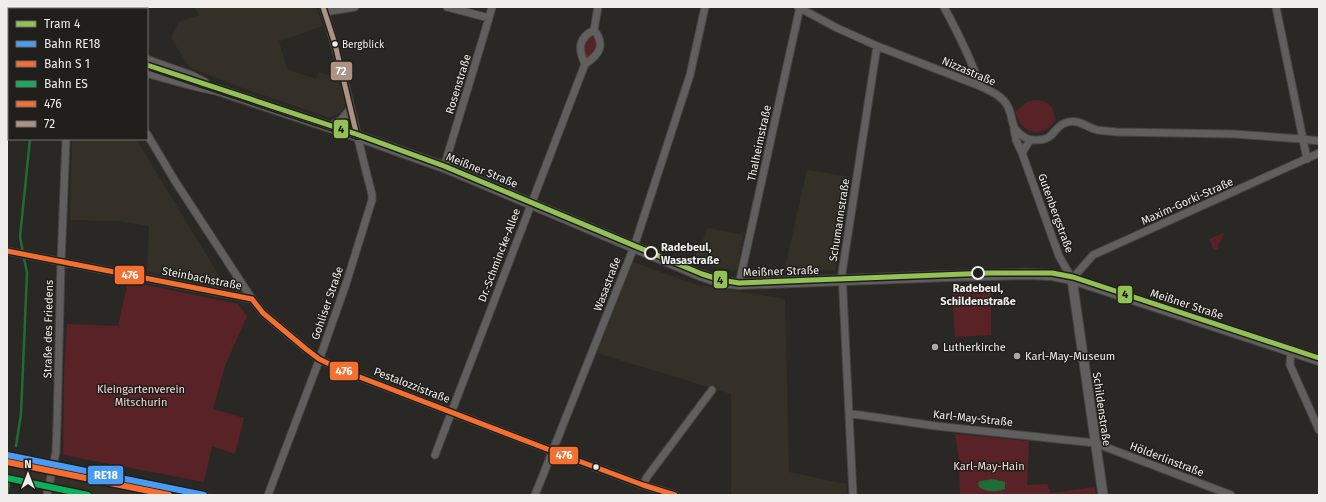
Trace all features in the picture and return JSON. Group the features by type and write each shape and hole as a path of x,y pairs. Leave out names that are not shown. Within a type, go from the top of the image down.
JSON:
{"main road":[{"name":"Meißner Straße","path":"148,61 192,77 218,90"},
{"name":"Meißner Straße","path":"148,72 218,90 357,136 444,167 712,279 739,284 949,276 1052,275 1072,279 1319,360"}],"street":[{"path":"324,9 355,7"},
{"path":"447,7 489,18"},
{"name":"Rosenstraße","path":"444,167 492,7"},
{"name":"Dr.-Schmincke-Allee","path":"435,455 585,64 595,58 600,49 600,40 594,30 598,7"},
{"name":"Wasastraße","path":"535,495 634,247 690,75 705,7"},
{"name":"Nizzastraße","path":"799,7 837,28 877,46 980,86 996,94 1007,106 1014,128"},
{"name":"Thalheimstraße","path":"739,284 799,7"},
{"path":"944,7 969,56 980,86"},
{"path":"1276,7 1307,159"},
{"name":"Gohliser Straße","path":"268,495 346,284 372,200 372,194 335,44 324,9"},
{"path":"585,64 580,54 581,43 585,36 594,30"},
{"name":"Schumannstraße","path":"854,495 842,273 877,46"},
{"path":"328,127 341,120 351,108"},
{"path":"1014,128 1030,140 1047,139 1065,123 1072,122 1081,123 1096,130 1116,132 1234,134 1302,138 1319,141"},
{"name":"Gutenbergstraße","path":"1014,128 1016,140 1060,256 1072,279"},
{"name":"Pestalozzistraße","path":"148,136 174,181 252,299 263,313 276,325 319,359 344,371 451,411 553,452 643,485 675,495"},
{"name":"Straße des Friedens","path":"47,495 56,452 66,140"},
{"path":"1022,153 1030,140"},
{"name":"Maxim-Gorki-Straße","path":"1072,279 1093,255 1319,153"},
{"name":"Steinbachstraße","path":"7,250 252,299"},
{"name":"Schildenstraße","path":"1072,279 1103,495"},
{"path":"1292,351 1290,365 1319,430"},
{"path":"643,485 647,477 712,390"},
{"name":"Karl-May-Straße","path":"849,414 936,426 1095,443"},
{"name":"Hölderlinstraße","path":"1095,443 1231,495"}],"shaded area":[{"path":"195,7 316,7 323,26 279,41 287,69 316,79 319,72 338,78 345,102 342,111 330,118 237,86 189,67 171,38 179,22 199,15"},
{"path":"72,140 137,140 226,287 147,271 149,226 119,221 70,220"},
{"path":"807,170 851,177 836,267 834,270 784,272"},
{"path":"708,228 743,235 738,268 734,271 693,262"},
{"path":"633,262 694,284 785,299 789,472 846,484 847,495 731,495 731,394 597,353"},
{"path":"7,451 219,495 52,495 54,488 60,489 59,486 7,475"},
{"path":"993,479 1005,482 1005,489 992,491 979,487 978,483 980,481"}],"green space":[{"path":"593,34 596,43 595,49 590,57 587,57 584,51 584,44"},
{"path":"1034,100 1048,103 1052,107 1056,120 1048,128 1037,133 1027,130 1020,122 1015,112 1027,102"},
{"path":"1223,233 1224,235 1218,245 1218,249 1214,250 1209,239"},
{"name":"Kleingartenverein Mitschurin","path":"128,281 238,304 247,316 225,366 213,409 244,418 235,454 212,446 204,482 63,455 64,375 67,324 118,326"},
{"path":"952,289 991,289 991,335 955,337"},
{"name":"Karl-May-Hain","path":"955,434 1029,441 1027,485 1047,484 1051,493 1095,487 1096,495 960,495 959,460"}],"waterway":[{"path":"16,446 21,414 27,273 20,237 30,140"},
{"path":"7,495 10,477"}],"tram line":[{"name":"4","path":"148,65 356,134 444,166 702,274 721,280 739,283 990,273 1052,273 1073,277 1319,358"}],"rail line":[{"name":"RE18","path":"7,455 204,495"},
{"name":"ES","path":"7,478 88,495"}],"transit line":[{"name":"72","path":"323,7 335,44 357,136"},
{"name":"72","path":"148,66 357,136"},
{"name":"476","path":"7,251 252,299"},
{"name":"476","path":"252,299 263,313 306,349 319,359 344,371 568,457 643,485 675,495"},
{"path":"7,462 169,495"}],"place":[{"name":"Bergblick","path":"335,44"},
{"name":"Radebeul, Wasastraße","path":"651,253"},
{"name":"Radebeul, Schildenstraße","path":"978,273"},
{"name":"Lutherkirche","path":"935,347"},
{"name":"Karl-May-Museum","path":"1017,356"}]}
